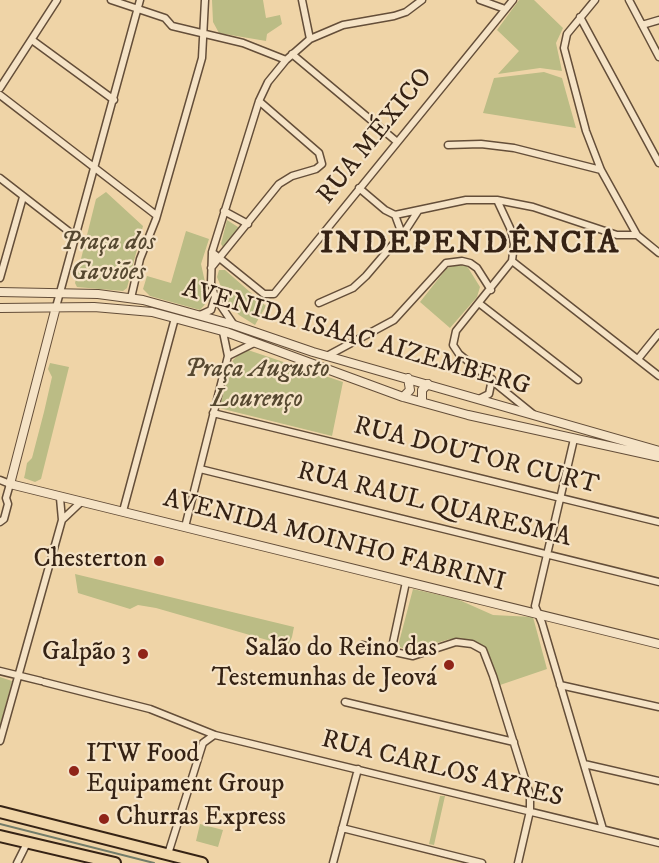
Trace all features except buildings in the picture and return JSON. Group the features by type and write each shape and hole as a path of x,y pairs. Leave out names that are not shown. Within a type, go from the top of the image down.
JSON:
{"main road":[{"path":"0,813 202,863"},
{"path":"0,836 96,861 113,863"}],"street":[{"path":"0,88 57,0"},
{"path":"111,0 165,18 172,26 243,43 286,60"},
{"path":"0,522 4,519 8,504 6,498 56,307 140,0"},
{"path":"131,298 140,259 156,215 202,58 205,0"},
{"path":"302,0 310,39"},
{"path":"234,325 215,297 210,283 212,252 259,101 268,82 286,60 310,39 343,25 406,12 422,0"},
{"path":"480,0 505,9"},
{"name":"RUA MÉXICO","path":"220,258 269,296 274,294 396,141 513,0"},
{"path":"595,0 567,34 564,48 586,131 602,170 637,235 659,253"},
{"path":"629,0 659,57"},
{"path":"580,17 659,163"},
{"path":"642,25 659,20"},
{"path":"32,39 114,100"},
{"path":"292,54 396,141"},
{"path":"0,96 156,215"},
{"path":"211,267 284,180 316,169 322,160 319,153 259,101"},
{"path":"448,145 481,144 514,148 602,170"},
{"path":"0,178 76,237"},
{"path":"359,188 384,210 395,215 466,200 497,200 533,207 617,235 637,235"},
{"path":"0,278 23,197"},
{"path":"497,200 511,230 514,244 512,261 480,304 456,331 453,345 459,354 533,414"},
{"path":"224,211 248,224"},
{"path":"319,303 360,282 402,234 418,211"},
{"path":"395,215 402,234"},
{"path":"212,252 220,258"},
{"path":"327,356 394,320 446,263 462,261 470,263 477,268 490,290"},
{"path":"512,261 659,376"},
{"name":"AVENIDA ISAAC AIZEMBERG","path":"0,292 60,292 131,298 200,315 327,356 481,398 659,451"},
{"path":"94,307 92,300 98,294"},
{"path":"200,315 212,310 215,297"},
{"path":"480,304 578,380"},
{"name":"AVENIDA ISAAC AIZEMBERG","path":"0,308 132,309 175,318 224,332 403,397 574,439 659,457"},
{"path":"123,512 175,318"},
{"path":"185,527 228,356 224,332"},
{"path":"638,359 659,333"},
{"path":"228,356 254,343"},
{"path":"403,397 411,386 408,378"},
{"path":"481,398 491,390 492,379"},
{"path":"422,402 422,390 428,384"},
{"name":"RUA DOUTOR CURT","path":"213,413 659,522"},
{"path":"574,439 535,606 603,829"},
{"name":"RUA RAUL QUARESMA","path":"200,469 659,582"},
{"name":"AVENIDA MOINHO FABRINI","path":"0,480 60,498 659,644"},
{"path":"0,741 62,520 60,498"},
{"path":"62,520 81,502"},
{"path":"390,652 406,582"},
{"path":"362,645 390,652 423,654 456,642 477,646 487,657 530,795 530,811 518,863"},
{"name":"RUA CARLOS AYRES","path":"0,671 150,709 215,735 659,843"},
{"path":"560,685 659,707"},
{"path":"345,702 514,742"},
{"path":"168,854 203,743 215,735"},
{"path":"584,764 659,781"},
{"path":"333,863 358,770"},
{"path":"342,828 482,863"},
{"path":"17,863 27,843"}],"green space":[{"path":"212,0 263,0 266,18 280,15 282,24 267,34 266,41 219,33 213,22"},
{"path":"519,0 534,0 563,28 556,43 562,71 540,68 498,74 519,51 497,30"},
{"path":"544,72 562,78 576,128 483,113 494,78"},
{"name":"Praça dos Gaviões","path":"106,192 143,226 127,288 123,291 77,287 75,283 96,199"},
{"path":"227,220 241,229 224,249 221,244"},
{"path":"186,231 209,239 201,264 209,300 200,310 150,296 143,289 147,276 171,283"},
{"path":"457,265 467,266 480,287 477,297 450,328 420,302 447,268"},
{"path":"219,270 225,270 266,306 255,325 239,315 227,301 217,277"},
{"name":"Praça Augusto Lourenço","path":"245,349 343,382 332,436 219,408 233,360"},
{"path":"50,363 69,367 41,479 35,482 24,478 27,463 32,458 52,377 48,369"},
{"path":"75,574 294,627 292,637 288,646 156,608 138,605 130,609 78,593"},
{"path":"413,589 457,599 493,615 533,617 547,669 500,685 488,652 472,640 450,639 409,651 398,646"},
{"path":"0,677 12,681 0,726"},
{"path":"440,796 445,796 434,845 429,844"},
{"path":"200,824 223,830 218,847 196,841"}],"waterway":[{"path":"0,824 154,863"}],"place":[{"name":"Chesterton","path":"159,561"},
{"name":"Galpão 3","path":"143,654"},
{"name":"Salão do Reino das Testemunhas de Jeová","path":"449,665"},
{"name":"ITW Food Equipament Group","path":"74,771"},
{"name":"Churras Express","path":"104,819"}],"district":[{"name":"INDEPENDÊNCIA","path":"470,245"}]}
